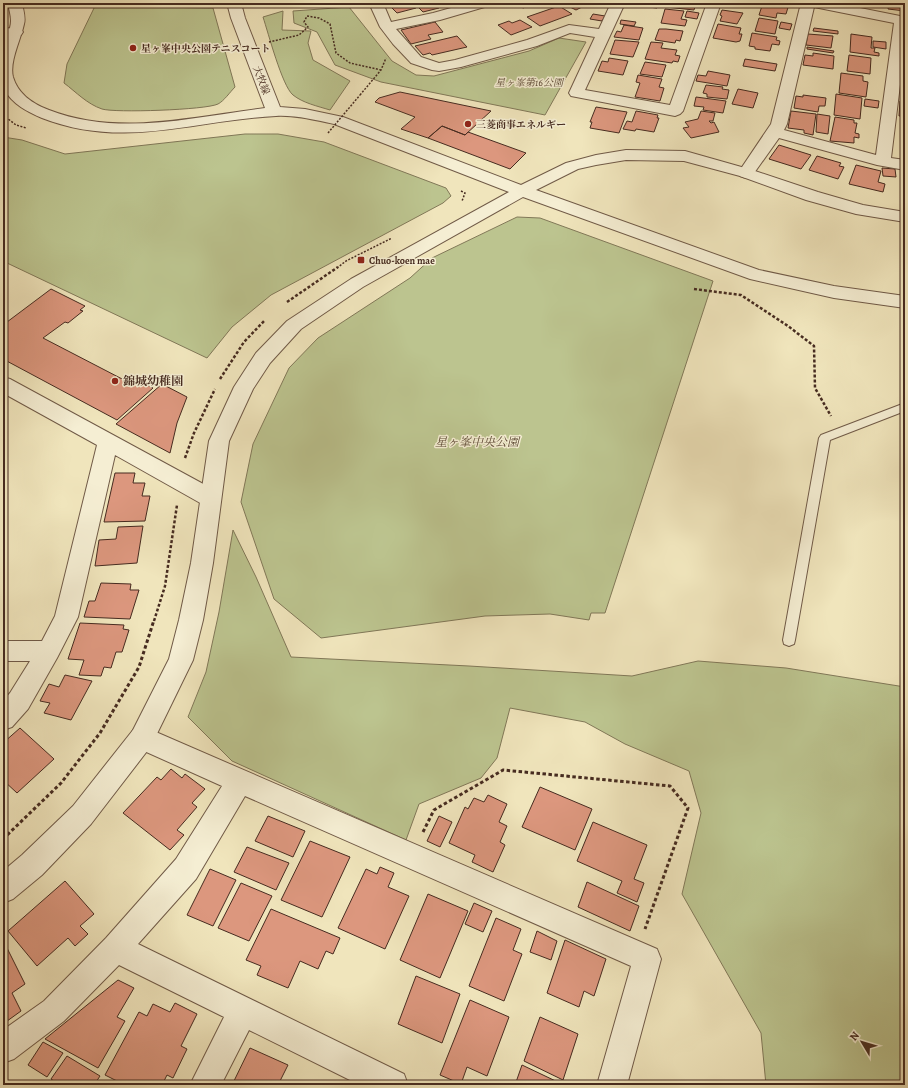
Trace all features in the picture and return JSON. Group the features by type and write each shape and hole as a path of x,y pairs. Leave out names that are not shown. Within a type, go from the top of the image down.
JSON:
{"street":[{"path":"15,3 18,22 10,32 4,75 12,92 24,104 48,116 67,122 98,128 128,129 274,112 318,116 338,120 522,191 756,275 834,292 905,302"},
{"name":"大牧線","path":"234,3 238,18 274,112"},
{"path":"376,3 387,27 416,60 428,65 439,67 456,64 532,43 569,29 603,34"},
{"path":"387,27 435,17 484,3"},
{"path":"618,3 576,93 675,111 714,3"},
{"path":"746,173 776,132 779,124 808,3"},
{"path":"815,3 903,21 883,162"},
{"path":"776,132 883,162 905,165"},
{"path":"3,889 32,865 82,815 142,738 180,660 191,620 202,563 219,441 244,387 263,358 294,325 357,283 522,191 572,166 596,160 626,155 684,156 746,173 812,196 862,210 905,217"},
{"path":"7,391 108,442 210,498"},
{"path":"3,719 19,701 50,651 66,616 108,442"},
{"path":"3,651 50,651"},
{"path":"142,738 647,959 612,1085"},
{"path":"3,1048 54,1011 116,948 186,869 240,781"},
{"path":"116,948 393,1085"},
{"path":"206,1085 243,1011"}],"lane":[{"path":"789,640 825,438 905,407"}],"path":[{"path":"265,43 299,35 308,27 304,22 306,16 319,18 330,24 336,53 350,63 381,70"},
{"path":"328,133 381,70 386,58"},
{"path":"343,112 349,113"},
{"path":"3,115 16,125 30,129"},
{"path":"455,205 462,201 465,193 458,189"},
{"path":"282,305 346,262 395,236"},
{"path":"694,289 741,295 788,326 814,346 815,388 840,432"},
{"path":"220,380 244,342 265,320"},
{"path":"183,464 194,433 216,386"},
{"path":"3,839 61,782 100,733 139,667 165,586 178,498"},
{"path":"411,856 434,810 503,770 670,786 688,808 636,954"}],"green space":[{"path":"95,6 213,8 235,87 220,103 196,108 124,111 102,109 91,104 64,83 67,64"},
{"name":"星ヶ峯第16公園","path":"349,7 392,61 416,75 434,76 529,51 559,38 586,42 545,115 381,82 335,65 317,32 294,23 293,11"},
{"path":"283,11 282,30 311,31 308,43 313,60 350,81 330,110 297,98 289,90 284,81 263,17"},
{"path":"245,134 278,134 324,142 446,188 451,196 443,203 271,295 232,327 207,358 7,263 3,241 3,137 22,140 65,154"},
{"name":"星ヶ峯中央公園","path":"517,217 540,218 713,281 605,613 591,613 589,620 550,614 485,616 321,638 274,599 241,502 253,444 289,368 318,338 410,278 432,258"},
{"path":"233,530 256,577 291,657 632,676 698,661 786,668 905,687 905,1085 766,1085 761,1033 682,894 701,813 689,771 625,744 585,722 510,708 497,758 481,778 419,804 406,840 232,761 188,717 206,672 219,612"}],"building":[{"path":"387,3 412,3 416,8 397,13"},
{"path":"414,3 441,3 435,5 439,8 423,12"},
{"path":"516,3 538,3 523,8"},
{"path":"562,3 590,3 576,10"},
{"path":"631,3 658,3 657,8 631,5"},
{"path":"667,3 696,3 694,10 666,7"},
{"path":"763,3 789,4 786,14 777,13 776,18 759,15"},
{"path":"889,3 905,3 905,11 888,9"},
{"path":"559,6 572,14 540,26 527,17"},
{"path":"665,9 684,11 681,19 687,20 685,26 661,23"},
{"path":"722,10 743,13 737,24 720,21"},
{"path":"687,11 699,13 697,19 685,17"},
{"path":"593,14 605,16 602,21 590,19"},
{"path":"759,18 778,21 775,34 755,31"},
{"path":"520,20 532,27 511,35 498,25 509,21 512,23"},
{"path":"621,20 636,22 634,26 620,24"},
{"path":"435,22 443,32 428,35 431,39 411,44 401,30"},
{"path":"781,22 792,24 790,30 779,28"},
{"path":"718,24 741,28 739,34 742,34 740,41 736,42 713,38"},
{"path":"624,25 643,28 639,40 614,37 617,31 621,32"},
{"path":"814,28 838,31 838,34 813,31"},
{"path":"659,29 683,31 680,41 676,40 675,43 655,40"},
{"path":"752,33 777,37 776,40 780,41 779,45 772,44 770,51 755,49 755,47 749,46"},
{"path":"808,34 833,36 831,48 806,45"},
{"path":"851,34 872,37 871,48 875,48 874,52 879,53 879,56 850,52"},
{"path":"457,36 467,47 432,55 430,53 423,55 415,46"},
{"path":"615,40 639,42 633,57 610,54"},
{"path":"873,41 886,42 886,49 873,47"},
{"path":"651,42 663,43 661,48 677,50 675,55 680,56 678,62 673,61 672,63 645,59"},
{"path":"807,47 834,51 833,53 807,49"},
{"path":"813,53 834,56 833,69 803,65 805,55 813,56"},
{"path":"849,55 871,58 870,74 847,71"},
{"path":"609,58 628,61 623,75 598,71 602,61 608,62"},
{"path":"745,59 777,64 775,71 743,66"},
{"path":"645,62 666,65 662,77 640,74"},
{"path":"708,71 730,75 727,86 696,81 698,75 706,76"},
{"path":"841,73 863,76 863,81 868,82 866,97 839,93"},
{"path":"638,75 662,79 659,87 664,88 660,101 635,97 640,83 636,82"},
{"path":"706,85 723,87 722,89 729,90 727,99 707,97 707,94 703,93"},
{"path":"738,89 758,93 753,108 732,104"},
{"path":"400,92 491,111 465,135 442,126 428,138 401,129 415,117 375,102 379,98"},
{"path":"836,94 862,98 860,119 834,115"},
{"path":"803,95 826,98 825,106 819,106 818,112 794,108 796,96 803,97"},
{"path":"696,97 726,101 723,113 703,110 704,107 694,106"},
{"path":"865,99 879,101 878,108 864,106"},
{"path":"900,101 905,102 905,116 899,116"},
{"path":"596,107 627,112 619,133 590,128 592,122 590,122"},
{"path":"636,111 658,115 657,118 659,118 654,132 636,129 635,131 623,129 627,121 632,122"},
{"path":"701,111 715,113 713,121 709,121 711,123 714,122 719,132 691,138 683,128 689,127 685,122 698,119"},
{"path":"791,111 816,114 813,135 804,133 804,130 788,128"},
{"path":"817,114 830,116 828,134 816,132"},
{"path":"835,117 854,120 854,123 857,123 855,133 859,134 859,138 854,137 854,143 830,141"},
{"path":"442,126 465,135 468,132 526,153 510,169 428,138"},
{"path":"779,145 811,155 801,169 769,159"},
{"path":"817,156 841,163 839,166 844,167 838,179 809,170"},
{"path":"856,165 881,171 878,182 885,184 883,192 849,184"},
{"path":"882,168 895,169 896,177 883,176"},
{"path":"51,289 85,306 80,310 83,311 68,323 65,322 43,338 126,381 132,377 153,388 117,420 3,359 3,353 8,350 3,347 3,325"},
{"path":"162,384 187,397 177,423 170,453 116,424"},
{"path":"115,473 135,473 133,483 145,483 142,496 150,496 145,521 104,522"},
{"path":"143,526 137,563 95,566 99,540 116,539 118,527"},
{"path":"101,583 131,584 130,590 139,590 130,619 84,617 89,601 95,601"},
{"path":"80,623 124,625 123,629 129,630 122,652 116,652 111,668 104,667 101,676 79,675 84,660 68,659"},
{"path":"65,675 92,681 71,720 44,713 50,703 40,701 49,684 59,687"},
{"path":"20,728 54,759 17,793 3,780 3,766 6,763 3,760 3,743"},
{"path":"171,769 182,778 185,774 205,789 192,803 197,807 177,830 184,835 170,850 123,813 157,777 161,780"},
{"path":"540,787 592,809 575,850 522,827"},
{"path":"488,795 507,804 499,822 507,826 500,842 505,845 493,872 472,862 475,855 449,843 465,807 468,809 474,798 484,802"},
{"path":"268,816 305,831 293,857 255,841"},
{"path":"439,816 452,822 440,847 427,841"},
{"path":"593,822 647,845 634,879 644,883 637,902 617,893 622,881 577,861"},
{"path":"310,841 350,857 322,917 281,900"},
{"path":"247,847 289,863 276,890 234,872"},
{"path":"380,867 394,873 388,887 409,896 385,949 338,928 366,869 377,874"},
{"path":"210,869 236,880 213,926 187,915"},
{"path":"65,881 94,914 80,926 88,934 75,946 68,938 37,966 8,931"},
{"path":"587,882 639,906 630,931 578,907"},
{"path":"241,883 272,896 249,941 218,928"},
{"path":"428,894 468,911 440,978 400,960"},
{"path":"474,903 492,911 483,932 465,924"},
{"path":"271,909 340,938 333,954 326,951 318,969 300,961 288,988 257,975 261,966 246,960"},
{"path":"496,918 521,929 513,950 522,954 504,1001 469,986"},
{"path":"537,931 557,941 551,960 530,952"},
{"path":"3,940 25,984 12,993 21,1011 3,1024"},
{"path":"565,940 606,959 594,996 584,991 579,1007 547,993"},
{"path":"416,976 460,994 442,1043 398,1024"},
{"path":"118,980 134,988 117,1017 125,1021 98,1068 45,1039"},
{"path":"470,1000 509,1017 487,1076 467,1067 461,1084 440,1075"},
{"path":"175,1003 197,1014 181,1046 187,1049 173,1078 167,1075 162,1085 125,1085 105,1075 139,1012 147,1016 153,1004 170,1012"},
{"path":"540,1017 578,1034 563,1080 524,1061"},
{"path":"43,1042 63,1053 47,1077 28,1065"},
{"path":"250,1048 288,1065 278,1085 232,1085"},
{"path":"67,1056 100,1076 94,1085 60,1085 51,1079"},
{"path":"522,1065 564,1085 515,1085"}],"place":[{"name":"星ヶ峯中央公園テニスコート","path":"133,48"},
{"name":"三菱商事エネルギー","path":"468,124"},
{"name":"Chuo-koen mae","path":"361,260"},
{"name":"錦城幼稚園","path":"115,381"}]}
